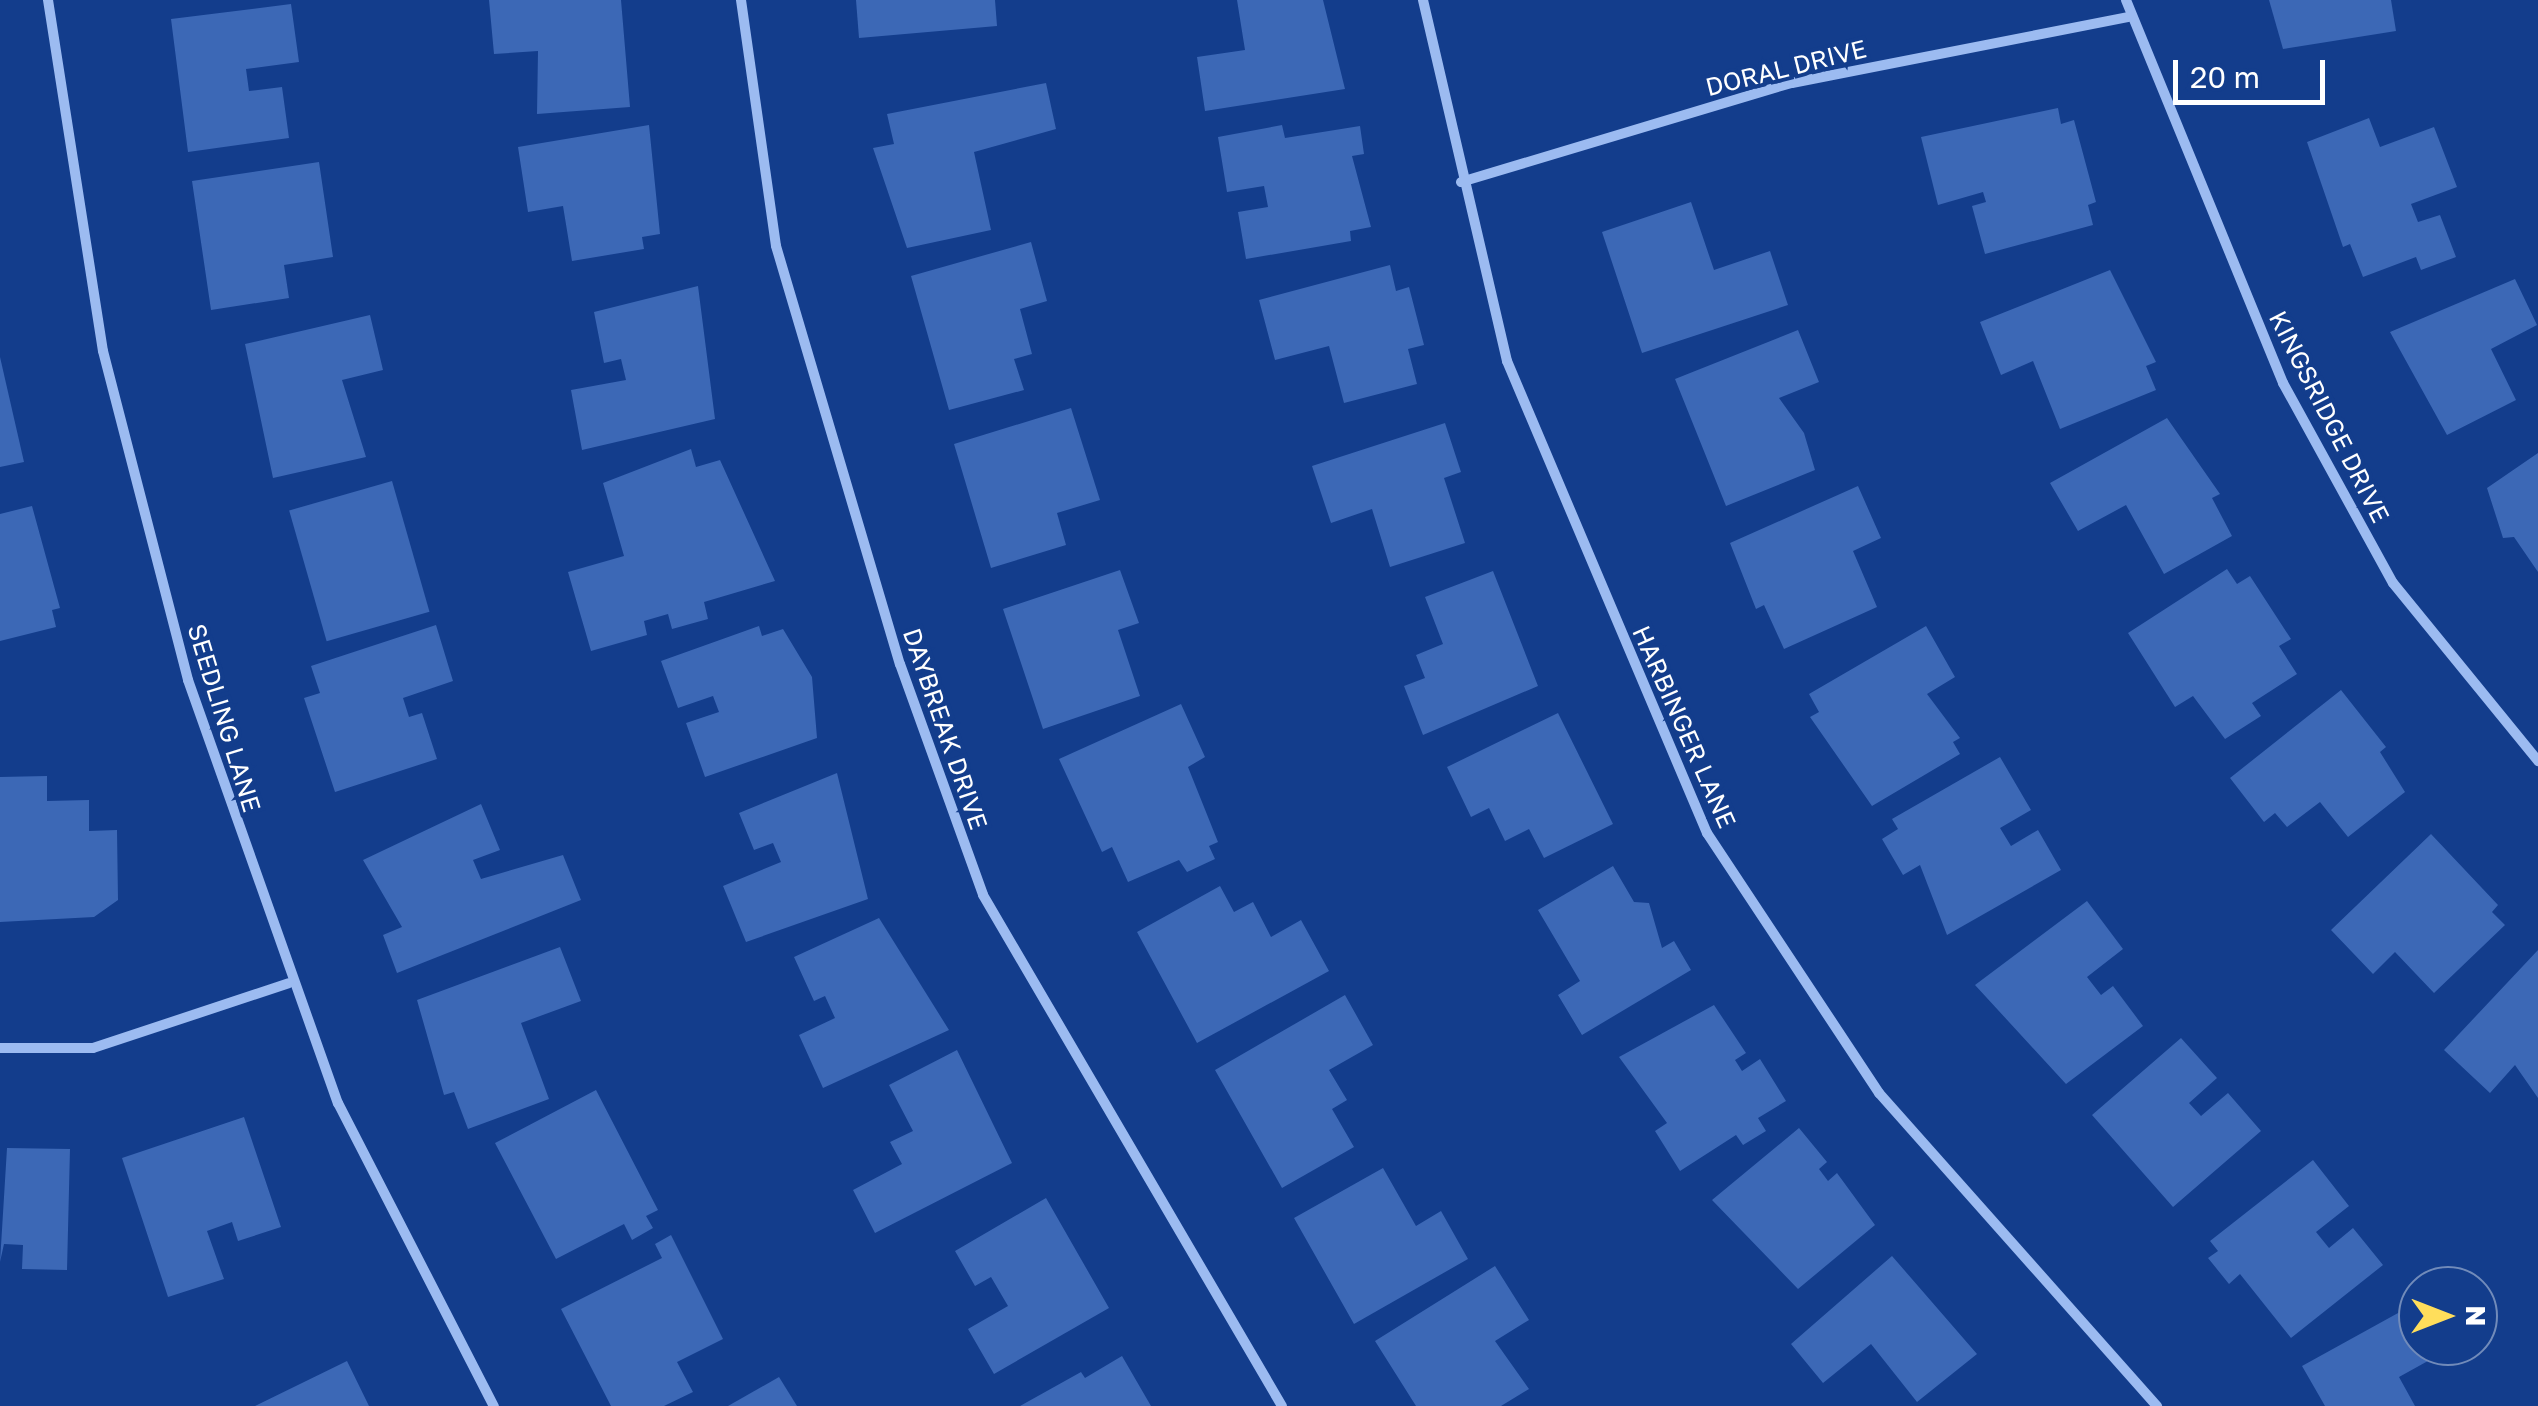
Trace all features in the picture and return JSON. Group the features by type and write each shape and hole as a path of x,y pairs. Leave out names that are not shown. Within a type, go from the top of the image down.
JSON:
{"street":[{"name":"SEEDLING LANE","path":"48,0 103,351 188,680 289,983 399,1234 494,1406"},
{"name":"DAYBREAK DRIVE","path":"741,0 776,246 900,664 983,895 1282,1406"},
{"name":"HARBINGER LANE","path":"1423,0 1461,182 1507,361 1707,833 1879,1093 2157,1406"},
{"name":"KINGSRIDGE DRIVE","path":"2126,0 2128,17 2191,149 2283,382 2393,583 2538,761"},
{"name":"DORAL DRIVE","path":"1461,182 1792,83 2128,17"},
{"path":"0,1048 93,1048 289,983"}],"building":[{"path":"489,0 621,0 630,107 537,114 538,51 494,54"},
{"path":"856,0 995,0 997,26 859,38"},
{"path":"1237,0 1323,0 1345,89 1205,111 1197,57 1245,50"},
{"path":"2269,0 2391,0 2396,31 2283,49"},
{"path":"291,4 299,62 246,69 249,91 282,87 289,138 188,152 171,19"},
{"path":"1046,83 1056,129 974,152 991,230 907,248 873,148 894,144 887,114"},
{"path":"2058,108 2061,124 2074,120 2096,202 2088,205 2093,225 1985,254 1972,206 1986,202 1983,192 1938,205 1921,137"},
{"path":"2369,118 2380,147 2434,127 2457,187 2411,204 2418,222 2440,215 2456,257 2421,270 2416,257 2363,277 2350,244 2343,247 2307,142"},
{"path":"649,125 660,234 642,237 644,249 572,261 563,206 528,212 518,147"},
{"path":"1282,125 1285,138 1360,126 1364,154 1352,156 1371,227 1350,231 1351,241 1246,259 1238,212 1268,207 1264,186 1227,192 1218,137"},
{"path":"319,162 333,257 284,265 289,298 211,310 192,181"},
{"path":"1691,202 1714,270 1770,251 1788,305 1642,353 1602,232"},
{"path":"1031,242 1047,301 1020,309 1032,354 1014,359 1024,390 949,410 911,276"},
{"path":"1390,265 1396,291 1409,287 1424,345 1408,349 1417,384 1344,403 1329,346 1275,360 1259,300"},
{"path":"2110,270 2156,362 2146,366 2156,390 2060,429 2033,361 2001,375 1980,322"},
{"path":"2515,279 2537,325 2491,349 2516,400 2447,435 2390,332"},
{"path":"698,286 715,419 582,450 571,390 626,380 621,359 604,363 594,312"},
{"path":"370,315 383,370 342,380 366,457 273,478 245,344"},
{"path":"1798,330 1819,382 1779,398 1804,433 1815,470 1726,506 1675,379"},
{"path":"0,357 24,462 0,467"},
{"path":"1071,408 1100,500 1057,513 1066,545 991,568 954,444"},
{"path":"2167,418 2220,494 2212,498 2232,536 2164,574 2126,505 2078,531 2050,483"},
{"path":"1445,423 1461,472 1444,478 1465,543 1390,567 1372,509 1331,523 1312,466"},
{"path":"691,449 696,467 720,460 775,581 704,602 708,619 672,629 668,614 644,621 647,635 591,651 568,572 624,556 603,483"},
{"path":"2538,453 2538,572 2514,537 2503,538 2487,488"},
{"path":"392,481 429,612 327,641 289,510"},
{"path":"1858,486 1881,538 1853,551 1877,607 1784,649 1764,605 1756,609 1730,543"},
{"path":"32,506 60,608 52,610 56,627 0,641 0,514"},
{"path":"2227,569 2237,584 2250,576 2291,639 2279,646 2297,674 2252,703 2261,716 2225,739 2193,696 2175,707 2128,633"},
{"path":"1120,570 1139,623 1118,630 1140,696 1043,729 1003,609"},
{"path":"1493,571 1538,686 1423,735 1404,686 1425,678 1416,655 1443,644 1425,597"},
{"path":"436,625 453,681 403,698 409,717 422,713 437,759 335,792 304,698 320,693 311,666"},
{"path":"759,626 762,636 783,629 812,677 817,738 705,777 686,723 719,712 713,696 678,708 661,661"},
{"path":"1926,626 1955,677 1927,694 1960,738 1953,742 1960,754 1872,806 1810,717 1819,712 1809,694"},
{"path":"2341,690 2386,747 2380,752 2405,792 2348,837 2320,802 2287,827 2275,813 2264,822 2230,778"},
{"path":"1181,704 1205,757 1188,767 1218,842 1209,846 1215,859 1187,872 1179,860 1128,882 1112,847 1102,852 1059,759"},
{"path":"1558,713 1613,824 1544,858 1529,829 1505,841 1489,808 1471,817 1447,767"},
{"path":"2000,757 2031,810 2000,828 2011,846 2038,830 2061,870 1947,935 1920,865 1903,875 1882,839 1898,829 1892,819"},
{"path":"837,773 868,899 746,942 723,886 781,862 773,843 754,850 739,813"},
{"path":"47,776 47,801 89,800 89,831 117,830 118,900 94,917 0,922 0,777"},
{"path":"481,804 500,850 473,860 481,879 563,855 581,900 397,973 383,935 402,927 363,860"},
{"path":"2431,834 2498,905 2492,912 2505,925 2434,993 2395,952 2373,974 2331,930"},
{"path":"1613,866 1634,902 1649,903 1662,948 1674,941 1691,970 1582,1035 1558,995 1580,981 1538,910"},
{"path":"1220,886 1234,912 1253,902 1271,937 1301,920 1329,971 1197,1043 1137,932"},
{"path":"2087,901 2123,949 2087,977 2101,995 2113,986 2143,1026 2066,1084 1975,985"},
{"path":"879,918 949,1030 823,1088 799,1035 835,1018 825,996 814,1001 794,957"},
{"path":"560,947 581,1001 521,1023 549,1099 468,1129 454,1092 444,1095 417,1000"},
{"path":"2538,950 2538,1098 2515,1065 2490,1093 2444,1050"},
{"path":"1345,995 1373,1045 1329,1070 1347,1100 1332,1109 1354,1147 1282,1188 1215,1070"},
{"path":"1714,1005 1746,1053 1735,1060 1742,1071 1760,1059 1786,1101 1758,1118 1766,1131 1743,1145 1736,1135 1680,1171 1655,1131 1667,1123 1619,1057"},
{"path":"2181,1038 2217,1078 2189,1103 2201,1116 2228,1093 2261,1131 2173,1207 2092,1115"},
{"path":"957,1050 1012,1163 875,1233 853,1190 902,1164 890,1142 913,1131 889,1085"},
{"path":"596,1090 658,1210 646,1216 653,1228 632,1240 624,1224 556,1259 495,1143"},
{"path":"244,1117 281,1227 238,1241 232,1222 207,1231 224,1279 168,1297 122,1158"},
{"path":"1799,1128 1827,1162 1819,1169 1828,1181 1837,1173 1875,1225 1798,1289 1712,1200"},
{"path":"7,1148 70,1149 67,1270 22,1269 23,1245 4,1244 0,1262"},
{"path":"2313,1160 2349,1206 2316,1232 2329,1248 2353,1228 2383,1265 2291,1338 2240,1274 2229,1284 2208,1258 2218,1251 2210,1241"},
{"path":"1383,1168 1416,1226 1441,1211 1468,1259 1354,1324 1294,1218"},
{"path":"1046,1198 1109,1308 994,1374 968,1329 1008,1306 991,1277 975,1286 955,1251"},
{"path":"671,1235 723,1339 677,1362 693,1392 664,1406 611,1406 561,1309 662,1258 655,1244"},
{"path":"1892,1256 1977,1354 1917,1402 1871,1344 1823,1383 1791,1344"},
{"path":"1495,1266 1529,1320 1495,1341 1529,1389 1501,1406 1416,1406 1375,1341"},
{"path":"2398,1313 2398,1366 2419,1366 2399,1377 2415,1406 2325,1406 2302,1366"},
{"path":"1122,1356 1151,1406 1020,1406 1081,1372 1085,1378"},
{"path":"347,1361 369,1406 255,1406"},
{"path":"779,1377 797,1406 728,1406"}]}
